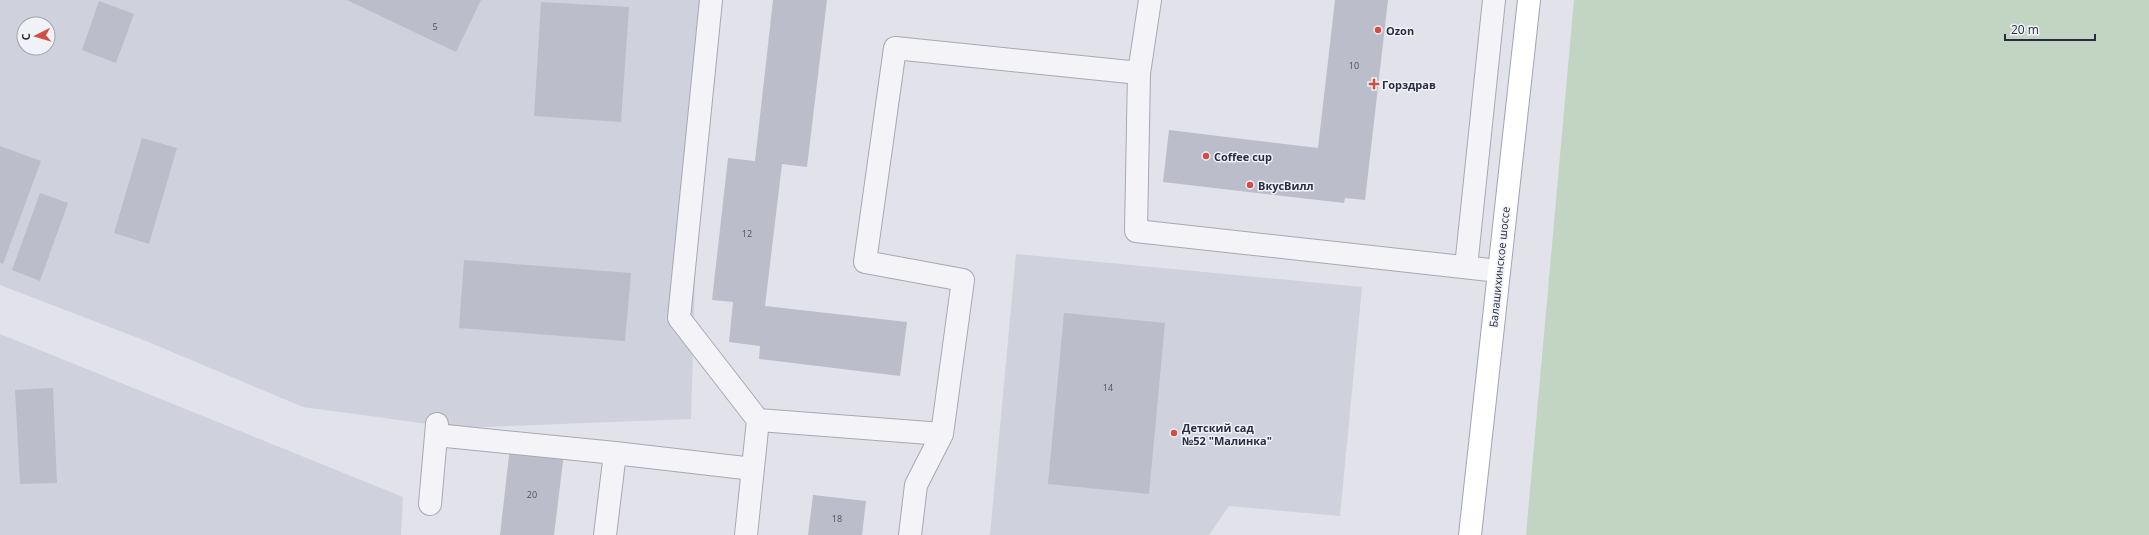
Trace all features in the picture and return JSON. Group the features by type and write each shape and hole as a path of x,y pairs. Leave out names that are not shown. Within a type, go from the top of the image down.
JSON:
{"main road":[{"name":"Балашихинское шоссе","path":"1470,535 1529,0"}],"lane":[{"path":"711,0 679,318 758,420 746,535"},
{"path":"1150,0 1139,73 1136,231 1499,271"},
{"path":"1466,267 1494,0"},
{"path":"910,535 916,485 942,434 963,280 865,262 895,48 1139,73"},
{"path":"758,420 942,434"},
{"path":"430,504 436,429 615,453 753,469"},
{"path":"605,535 615,453"}],"shaded area":[{"path":"0,0 703,0 691,419 458,428 303,407 146,341 0,285"},
{"name":"Детский сад №52 \"Малинка\"","path":"1016,254 1362,287 1340,516 1229,506 1209,535 990,535"},
{"path":"0,334 403,497 401,535 0,535"}],"green space":[{"path":"1574,0 2149,0 2149,535 1526,535"}],"building":[{"path":"347,0 481,0 456,52"},
{"path":"773,0 827,0 807,167 782,164 765,306 907,322 900,376 759,359 760,346 729,342 733,302 712,300 728,158 755,161"},
{"path":"1335,0 1388,0 1365,200 1345,198 1344,203 1163,182 1169,130 1318,148"},
{"path":"99,1 134,14 116,63 82,50"},
{"path":"541,2 629,7 621,122 534,116"},
{"path":"142,138 177,148 149,244 114,233"},
{"path":"0,146 41,161 3,264 0,263"},
{"path":"40,193 68,203 40,281 12,270"},
{"path":"464,260 631,273 625,341 459,328"},
{"path":"1064,313 1165,323 1149,494 1048,484"},
{"path":"53,388 57,483 20,484 15,390"},
{"path":"510,447 564,453 554,535 500,535"},
{"path":"813,495 866,501 862,535 808,535"}],"place":[{"name":"Ozon","path":"1378,30"},
{"name":"Горздрав","path":"1374,84"},
{"name":"Coffee cup","path":"1206,156"},
{"name":"ВкусВилл","path":"1250,185"},
{"name":"Детский сад №52 \"Малинка\"","path":"1174,433"}]}
